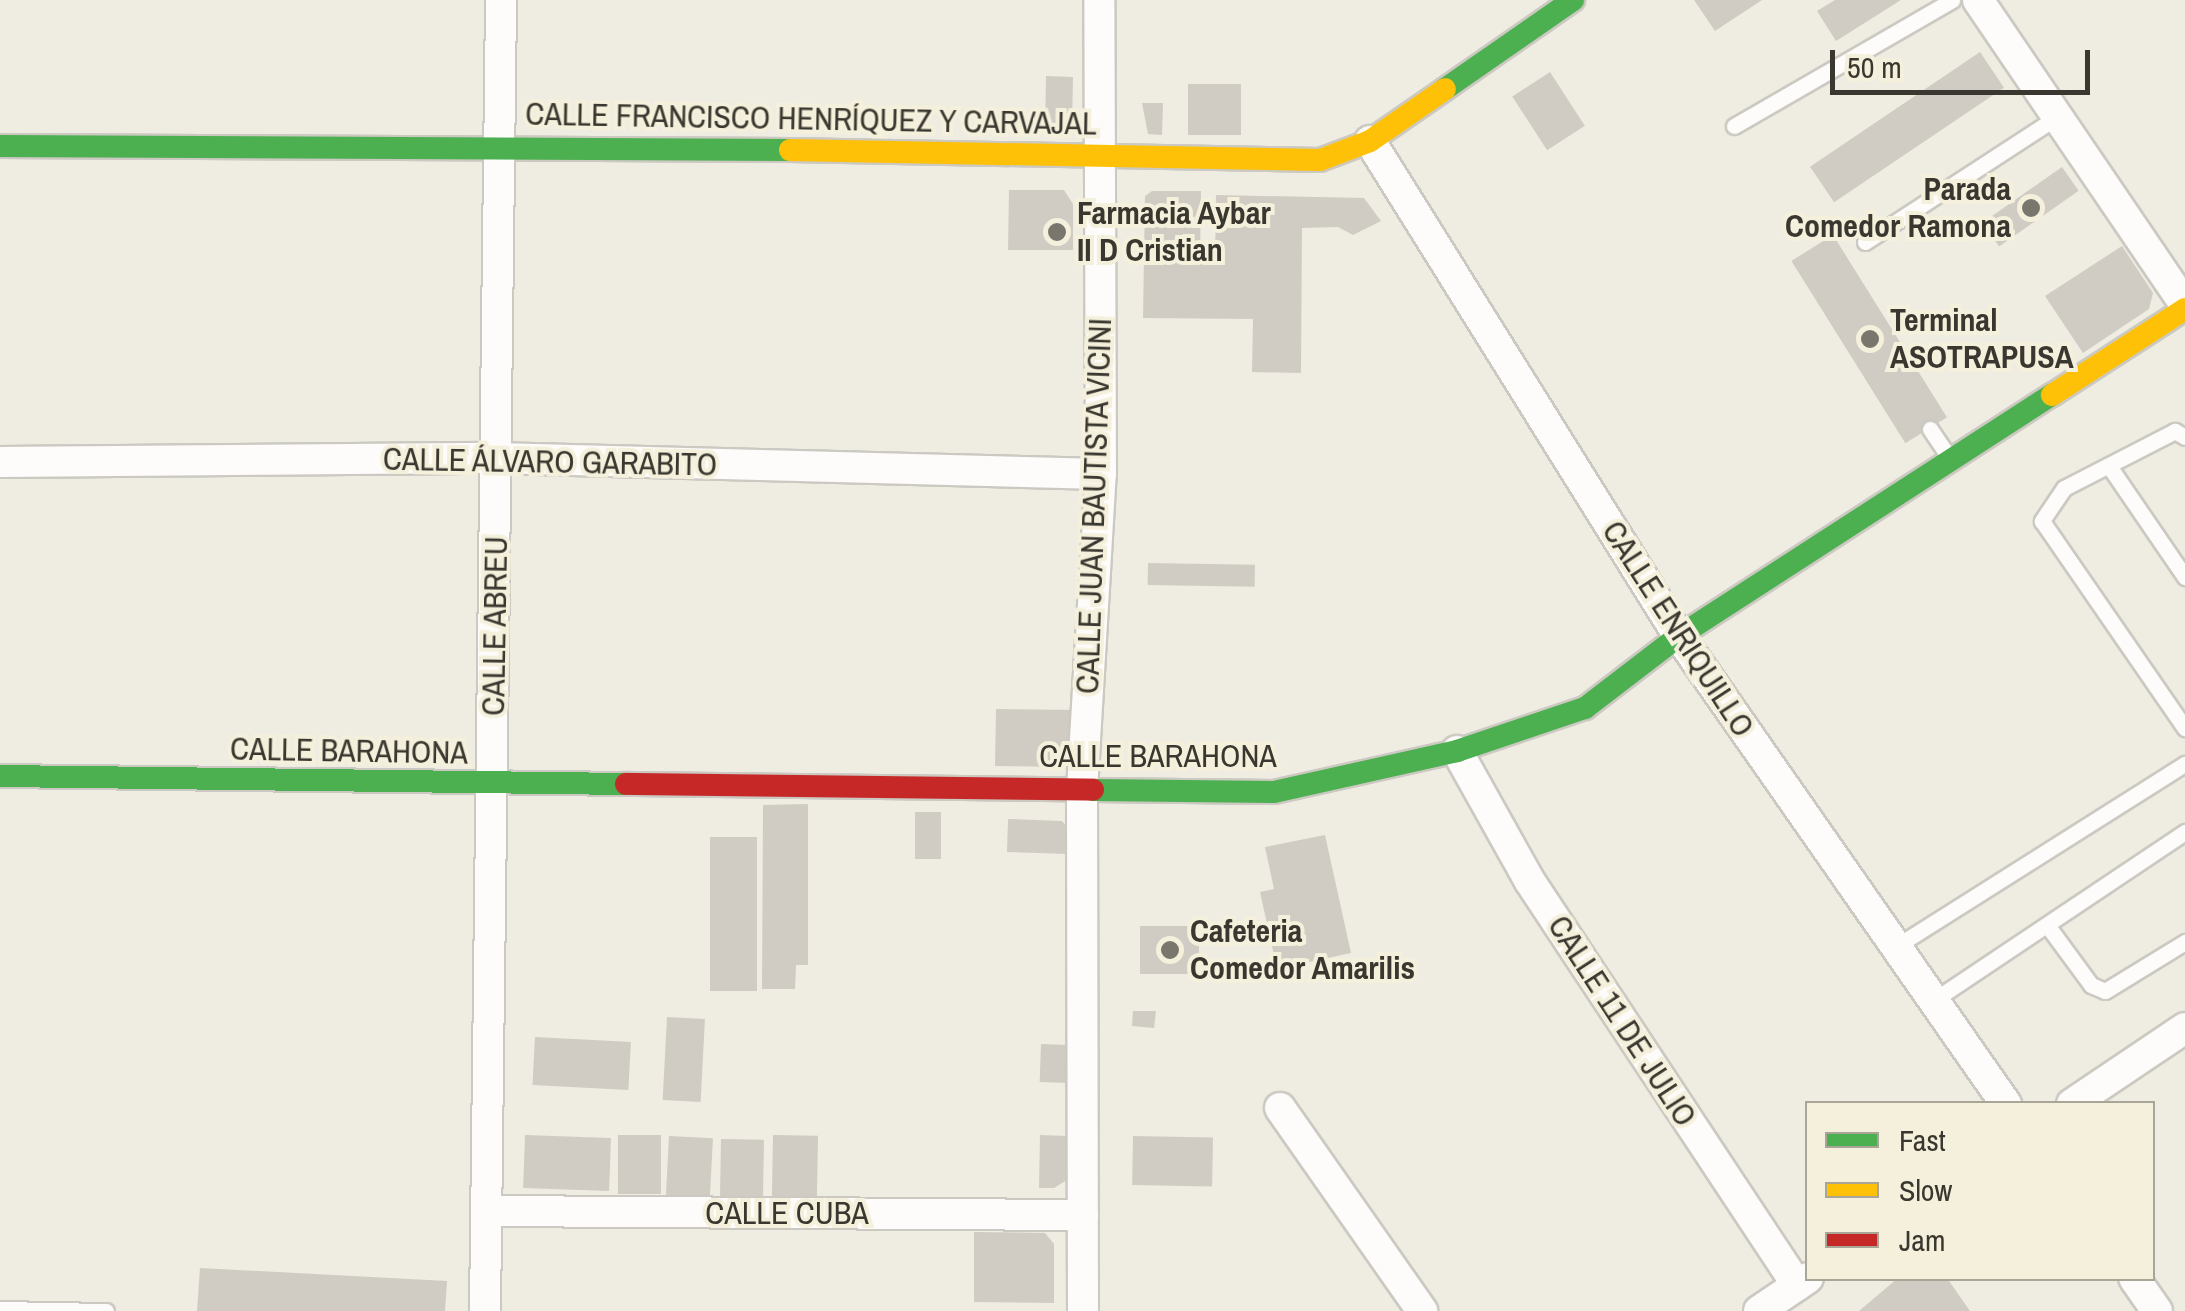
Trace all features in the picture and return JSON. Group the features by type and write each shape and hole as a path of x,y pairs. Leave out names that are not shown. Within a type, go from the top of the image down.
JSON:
{"street":[{"name":"CALLE ABREU","path":"485,1311 490,1212 502,0"},
{"name":"CALLE JUAN BAUTISTA VICINI","path":"1082,1311 1082,790 1100,474 1099,0"},
{"name":"CALLE FRANCISCO HENRÍQUEZ Y CARVAJAL","path":"0,146 499,145 1320,160 1370,141 1573,0"},
{"path":"1978,0 2185,307"},
{"name":"CALLE ENRIQUILLO","path":"1370,141 1679,636 2004,1101"},
{"name":"CALLE BARAHONA","path":"0,776 493,786 1274,792 1457,751 1586,708 1679,636 2185,307"},
{"name":"CALLE ÁLVARO GARABITO","path":"0,462 496,458 1100,474"},
{"name":"CALLE 11 DE JULIO","path":"1457,751 1529,880 1802,1282"},
{"path":"2076,1101 2185,1028"},
{"path":"1280,1108 1422,1311"},
{"name":"CALLE CUBA","path":"490,1212 1083,1215"},
{"path":"2136,1281 2158,1311"},
{"path":"1759,1311 1802,1282"}],"lane":[{"path":"1734,126 1952,0"},
{"path":"1865,242 2057,117"},
{"path":"1930,429 1950,460"},
{"path":"2185,438 2175,430 2064,488 2042,521 2185,728"},
{"path":"2110,466 2185,577"},
{"path":"1894,947 2185,764"},
{"path":"1931,1002 2185,832"},
{"path":"2047,925 2091,985 2106,991 2185,942"},
{"path":"0,1309 106,1311"}],"building":[{"path":"1694,0 1762,0 1715,31"},
{"path":"1835,0 1901,0 1836,41 1817,11"},
{"path":"1980,52 2004,88 1834,202 1810,167"},
{"path":"1550,72 1585,126 1547,150 1512,97"},
{"path":"1046,76 1073,77 1072,124 1061,134 1045,134"},
{"path":"1188,84 1241,84 1241,135 1188,135"},
{"path":"1142,103 1163,103 1162,135 1148,134"},
{"name":"Parada Comedor Ramona","path":"2062,167 2079,191 1999,246 1983,223"},
{"path":"1009,190 1064,190 1073,204 1073,250 1008,250"},
{"path":"1152,191 1201,191 1200,257 1215,258 1216,195 1364,198 1381,221 1353,235 1338,227 1302,228 1301,373 1252,372 1253,319 1143,318 1145,196"},
{"name":"Terminal ASOTRAPUSA","path":"1833,235 1947,417 1905,443 1791,261"},
{"path":"2122,246 2153,293 2149,309 2083,353 2045,296"},
{"path":"1148,563 1255,565 1255,587 1148,585"},
{"path":"996,709 1075,710 1075,758 1064,767 995,766"},
{"path":"808,804 808,965 796,965 795,989 762,989 763,805"},
{"path":"915,812 941,812 941,859 915,859"},
{"path":"1008,819 1062,821 1070,830 1069,854 1007,852"},
{"path":"1325,835 1351,953 1277,969 1260,892 1274,889 1265,847"},
{"path":"710,837 757,837 757,991 710,991"},
{"name":"Cafeteria Comedor Amarilis","path":"1140,926 1199,926 1199,974 1140,974"},
{"path":"1133,1011 1156,1011 1154,1028 1132,1026"},
{"path":"667,1017 705,1019 701,1102 663,1100"},
{"path":"535,1037 631,1042 628,1090 532,1085"},
{"path":"1041,1044 1077,1045 1076,1083 1040,1082"},
{"path":"525,1135 611,1138 609,1191 523,1188"},
{"path":"618,1135 661,1135 661,1194 618,1194"},
{"path":"773,1135 818,1136 817,1206 772,1205"},
{"path":"1040,1135 1068,1136 1067,1180 1054,1188 1039,1188"},
{"path":"669,1136 713,1138 710,1198 666,1196"},
{"path":"1133,1136 1213,1137 1212,1186 1132,1185"},
{"path":"721,1139 764,1140 763,1204 720,1203"},
{"path":"974,1232 1045,1233 1054,1244 1054,1303 974,1302"},
{"path":"200,1268 447,1281 445,1311 197,1311"},
{"path":"1894,1281 1949,1281 1970,1311 1859,1311"}],"traffic: fast":[{"path":"1445,89 1573,0"},
{"path":"0,146 790,150"},
{"path":"1093,790 1274,792 1457,751 1585,708 1679,636 2052,395"},
{"path":"0,776 626,784"}],"traffic: slow":[{"path":"790,150 1320,160 1370,141 1445,89"},
{"path":"2052,395 2185,309"}],"traffic: jam":[{"path":"626,784 1093,790"}],"place":[{"name":"Parada Comedor Ramona","path":"2031,208"},
{"name":"Farmacia Aybar II D Cristian","path":"1057,232"},
{"name":"Terminal ASOTRAPUSA","path":"1870,339"},
{"name":"Cafeteria Comedor Amarilis","path":"1170,950"}]}
